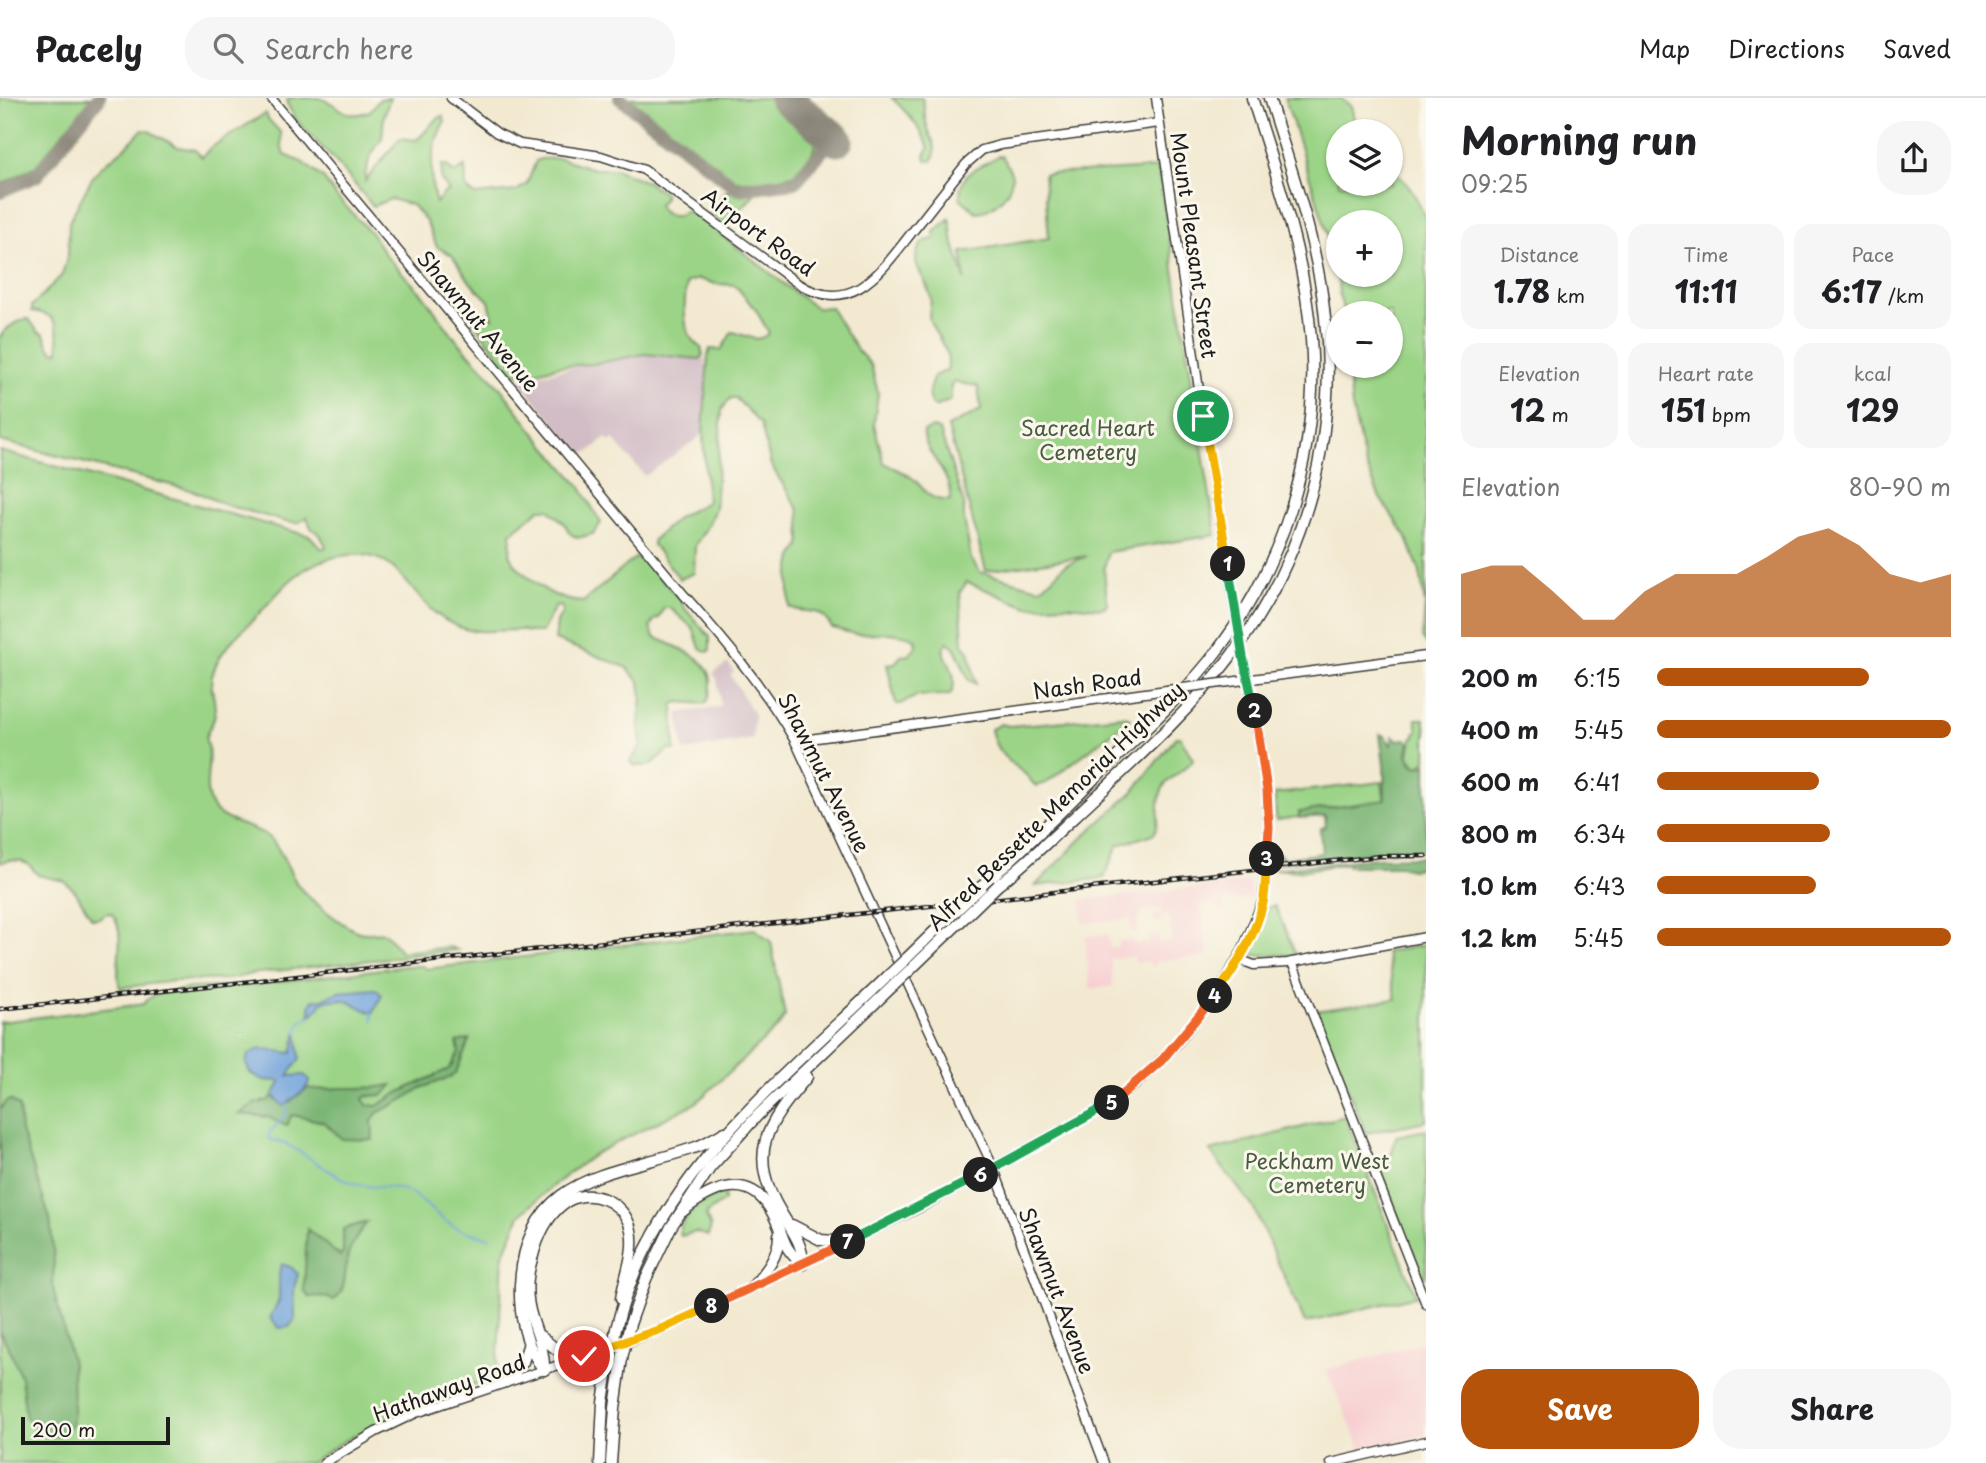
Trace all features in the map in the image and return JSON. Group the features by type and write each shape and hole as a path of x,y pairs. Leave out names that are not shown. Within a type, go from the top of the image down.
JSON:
{"highway":[{"name":"Alfred Bessette Memorial Highway","path":"598,1463 609,1363 617,1326 638,1268 667,1212 701,1163 731,1129 1151,723 1202,670 1227,638 1271,562 1286,526 1299,482 1309,429 1311,340 1292,233 1252,98"},
{"name":"Alfred Bessette Memorial Highway","path":"613,1463 613,1425 622,1358 630,1325 646,1279 677,1217 703,1177 731,1144 894,985 1140,755 1213,678 1247,634 1286,566 1314,486 1325,428 1328,381 1326,328 1319,276 1269,98"},
{"path":"803,1264 801,1245 769,1188 764,1149 767,1132 783,1106 837,1042"},
{"path":"544,1370 533,1356 529,1345 520,1299 522,1266 533,1231 550,1206 569,1189 589,1178 697,1147 731,1129"},
{"path":"677,1217 710,1191 738,1187 749,1191 765,1203 788,1251 803,1264"},
{"path":"544,1370 544,1359 529,1307 528,1283 538,1238 556,1210 567,1201 581,1196 601,1198 612,1203 626,1216 631,1230 631,1252 617,1326"},
{"path":"782,1214 792,1225 813,1237 829,1242 849,1242"},
{"path":"752,1287 774,1258 779,1240 778,1227"},
{"path":"537,1333 556,1349 580,1357"},
{"path":"506,1382 523,1362 529,1345"}],"main road":[{"name":"Shawmut Avenue","path":"271,98 732,649 768,696 795,741 994,1169 1104,1463"},
{"name":"Airport Road","path":"451,98 497,133 520,144 601,156 644,170 797,283 809,290 829,295 850,292 874,279 970,160 988,148 1159,123"},
{"name":"Mount Pleasant Street","path":"1156,98 1201,403 1267,790 1269,836 1264,895"},
{"name":"Nash Road","path":"795,741 1426,656"},
{"name":"Hathaway Road","path":"324,1463 369,1435 400,1420 674,1324 849,1242 994,1169 1112,1103 1162,1060 1196,1022 1238,959 1256,922 1264,895"},
{"path":"1238,959 1254,965 1292,962 1426,937"},
{"path":"1292,962 1426,1304"},
{"path":"1331,1463 1426,1441"}],"shaded area":[{"path":"690,347 705,360 709,420 698,438 645,476 613,439 610,442 606,438 581,455 518,380 599,361"},
{"path":"728,663 734,672 730,674 754,715 753,739 684,751 678,713 721,707 717,679 713,673"},
{"path":"1249,882 1251,898 1224,901 1225,909 1216,908 1221,902 1201,904 1208,945 1207,956 1156,961 1156,965 1150,965 1149,962 1135,963 1134,956 1111,959 1113,986 1090,989 1085,937 1108,934 1110,948 1118,947 1118,942 1133,940 1134,944 1149,943 1149,936 1158,935 1159,942 1172,940 1168,915 1163,916 1158,923 1151,917 1162,912 1162,909 1140,911 1141,917 1137,918 1138,932 1131,932 1130,919 1083,923 1081,900"},
{"path":"1426,1342 1426,1435 1361,1449 1326,1370"}],"green space":[{"path":"0,98 92,98 35,167 0,185"},
{"name":"Sacred Heart Cemetery","path":"288,98 318,98 346,113 360,114 370,111 380,99 390,98 384,116 382,138 370,157 365,181 400,138 416,140 435,120 443,116 445,121 432,161 436,203 449,191 441,180 442,165 454,173 465,167 466,188 474,195 516,191 527,184 536,161 560,158 594,169 615,169 647,182 664,193 664,198 658,205 663,212 670,216 685,211 695,214 805,300 817,308 830,307 857,350 871,365 878,393 874,424 884,463 911,477 931,496 950,500 947,481 924,439 924,431 934,428 940,431 964,504 971,559 980,572 1039,588 1065,565 1087,556 986,571 948,427 981,410 978,386 954,382 951,386 951,400 935,407 930,400 929,393 934,376 947,370 948,363 943,345 930,321 931,298 918,268 916,256 924,241 935,239 934,232 950,218 952,237 965,280 962,252 1049,238 1044,174 1158,168 1216,535 1108,552 1104,569 1107,603 1101,608 1064,605 1027,607 967,582 960,592 963,644 969,651 976,684 969,680 955,648 947,642 943,650 954,678 950,695 917,696 896,704 887,664 895,663 901,656 909,655 916,646 915,639 895,634 849,633 832,628 822,615 789,607 789,577 793,557 801,540 799,510 771,465 761,425 736,398 731,398 722,409 715,508 695,546 694,573 680,579 653,545 653,540 679,517 707,502 703,433 710,349 721,350 732,332 755,338 769,333 756,310 735,285 716,284 699,279 687,282 685,318 690,335 701,347 703,356 700,359 644,354 593,364 560,366 525,375 513,373 470,318 453,301 453,298 493,318 489,301 470,282 452,255 437,247 426,221 412,205 391,199 373,206 297,121 287,104"},
{"path":"630,98 771,98 818,139 811,155 793,175 764,181 738,181 715,166"},
{"path":"892,98 922,98 927,127 935,146 932,161 926,160 925,155 929,148 922,134"},
{"path":"1285,98 1340,98 1351,106 1354,119 1326,119 1326,196 1403,196 1403,180 1413,192 1426,218 1426,643 1422,638 1425,605 1420,572 1407,538 1380,498 1365,463 1352,407 1349,378 1403,378 1403,301 1341,301 1339,287 1403,287 1403,210 1326,210 1326,230"},
{"path":"266,113 281,133 285,155 302,162 324,179 336,196 373,235 386,256 423,295 453,336 498,385 580,486 601,523 593,534 578,538 571,534 549,509 540,509 511,533 510,556 514,563 545,590 563,598 583,602 635,558 642,559 680,599 686,610 710,637 710,651 707,652 700,648 693,628 670,608 664,608 650,627 654,637 690,654 705,666 710,674 710,694 705,704 678,702 673,705 675,750 668,750 651,765 636,766 630,762 641,746 640,682 626,667 555,640 557,622 563,611 561,606 555,607 542,632 466,629 440,617 402,576 374,557 354,555 316,564 277,593 228,646 214,668 211,681 215,712 206,739 209,755 208,798 222,816 270,838 301,889 345,925 362,933 385,933 401,952 450,947 457,950 251,974 230,979 173,981 120,988 120,940 117,922 112,914 106,913 99,918 92,918 75,891 64,881 38,875 21,861 9,860 0,863 0,451 310,536 321,548 326,546 320,535 311,528 307,517 298,523 287,522 226,505 194,491 0,441 0,337 13,325 29,319 38,332 44,334 49,347 55,352 59,351 53,319 32,311 32,306 62,275 68,255 69,222 92,178 142,130 178,147 195,150 202,157 210,148"},
{"path":"1002,156 1010,169 1011,183 1000,201 989,209 976,212 960,198 963,182 972,171"},
{"path":"726,191 755,193 727,226 710,213"},
{"path":"1124,716 1130,718 1046,783 1036,786 1003,755 995,744 991,729 1001,724 1009,726"},
{"path":"1416,719 1424,719 1426,731 1426,761 1419,766 1409,756 1412,738 1418,732"},
{"path":"1380,734 1385,736 1391,745 1393,736 1398,740 1406,739 1410,743 1407,756 1411,762 1415,766 1426,764 1426,851 1394,851 1274,863 1277,854 1283,859 1322,853 1320,829 1326,826 1325,816 1299,818 1299,812 1385,800"},
{"path":"1176,737 1180,737 1193,759 1164,786 1154,834 1118,845 1104,878 1035,886 1086,834 1133,792"},
{"path":"1382,782 1385,805 1276,820 1275,794"},
{"path":"1426,857 1426,867 1411,869 1400,866 1348,866 1348,863 1301,871 1274,869 1378,858"},
{"path":"1275,906 1296,955 1253,955 1251,951 1269,907"},
{"path":"755,929 771,942 785,1016 779,1026 696,1103 596,1153 520,1215 503,1256 497,1376 377,1424 311,1463 0,1463 0,1022 144,1004 155,995 191,988 242,986 407,966 423,966 426,969"},
{"path":"1426,945 1426,1121 1366,1133 1315,1011 1396,999 1386,952"},
{"path":"470,1039 456,1072 451,1077 421,1088 377,1113 372,1121 373,1140 342,1139 324,1122 292,1115 286,1126 268,1117 239,1114 254,1104 269,1100 273,1095 275,1100 289,1102 308,1088 392,1085 384,1095 366,1096 363,1099 367,1105 377,1106 449,1069 459,1052 457,1042"},
{"path":"11,1100 19,1107 21,1131 50,1219 54,1258 53,1288 72,1363 71,1425 65,1433 51,1437 43,1435 26,1418 21,1378 0,1332 0,1110 6,1101"},
{"name":"Peckham West Cemetery","path":"1345,1116 1416,1296 1305,1323 1253,1207 1210,1151"},
{"path":"1426,1130 1426,1277 1423,1277 1378,1166 1392,1153 1396,1136"},
{"path":"720,1194 724,1196 724,1201 707,1213 711,1227 708,1236 695,1232 682,1236 679,1234 689,1213"},
{"path":"367,1222 349,1252 344,1284 339,1295 334,1300 321,1296 309,1297 304,1290 307,1229 340,1256 343,1253 343,1229"}],"water":[{"path":"375,989 382,995 373,1013 345,1000 339,1000 322,1002 310,1016 313,1000 339,992"},
{"path":"297,1031 300,1059 288,1076 304,1075 309,1079 306,1088 283,1106 273,1095 281,1081 263,1080 250,1073 246,1063 248,1055 259,1049 292,1053"},
{"path":"282,1264 291,1267 298,1274 294,1288 295,1319 289,1327 279,1328 270,1318 279,1300 279,1273"}],"waterway":[{"path":"372,1013 373,1020"},
{"path":"297,1033 300,1022 311,1016"},
{"path":"287,1105 286,1115 269,1133 269,1139 293,1148 348,1181 409,1192 448,1223 462,1230"},
{"path":"465,1231 490,1238"}],"taxiway":[{"path":"0,191 36,176 99,98"},
{"path":"620,98 738,189 795,182 834,137"}],"runway":[{"path":"785,98 837,140"}],"railway":[{"path":"0,1009 1380,856 1426,856"}],"route":[{"path":"584,1356 674,1324 899,1218 1112,1103 1162,1060 1196,1022 1225,982 1260,912 1269,813 1255,712 1243,657 1203,416"}]}
